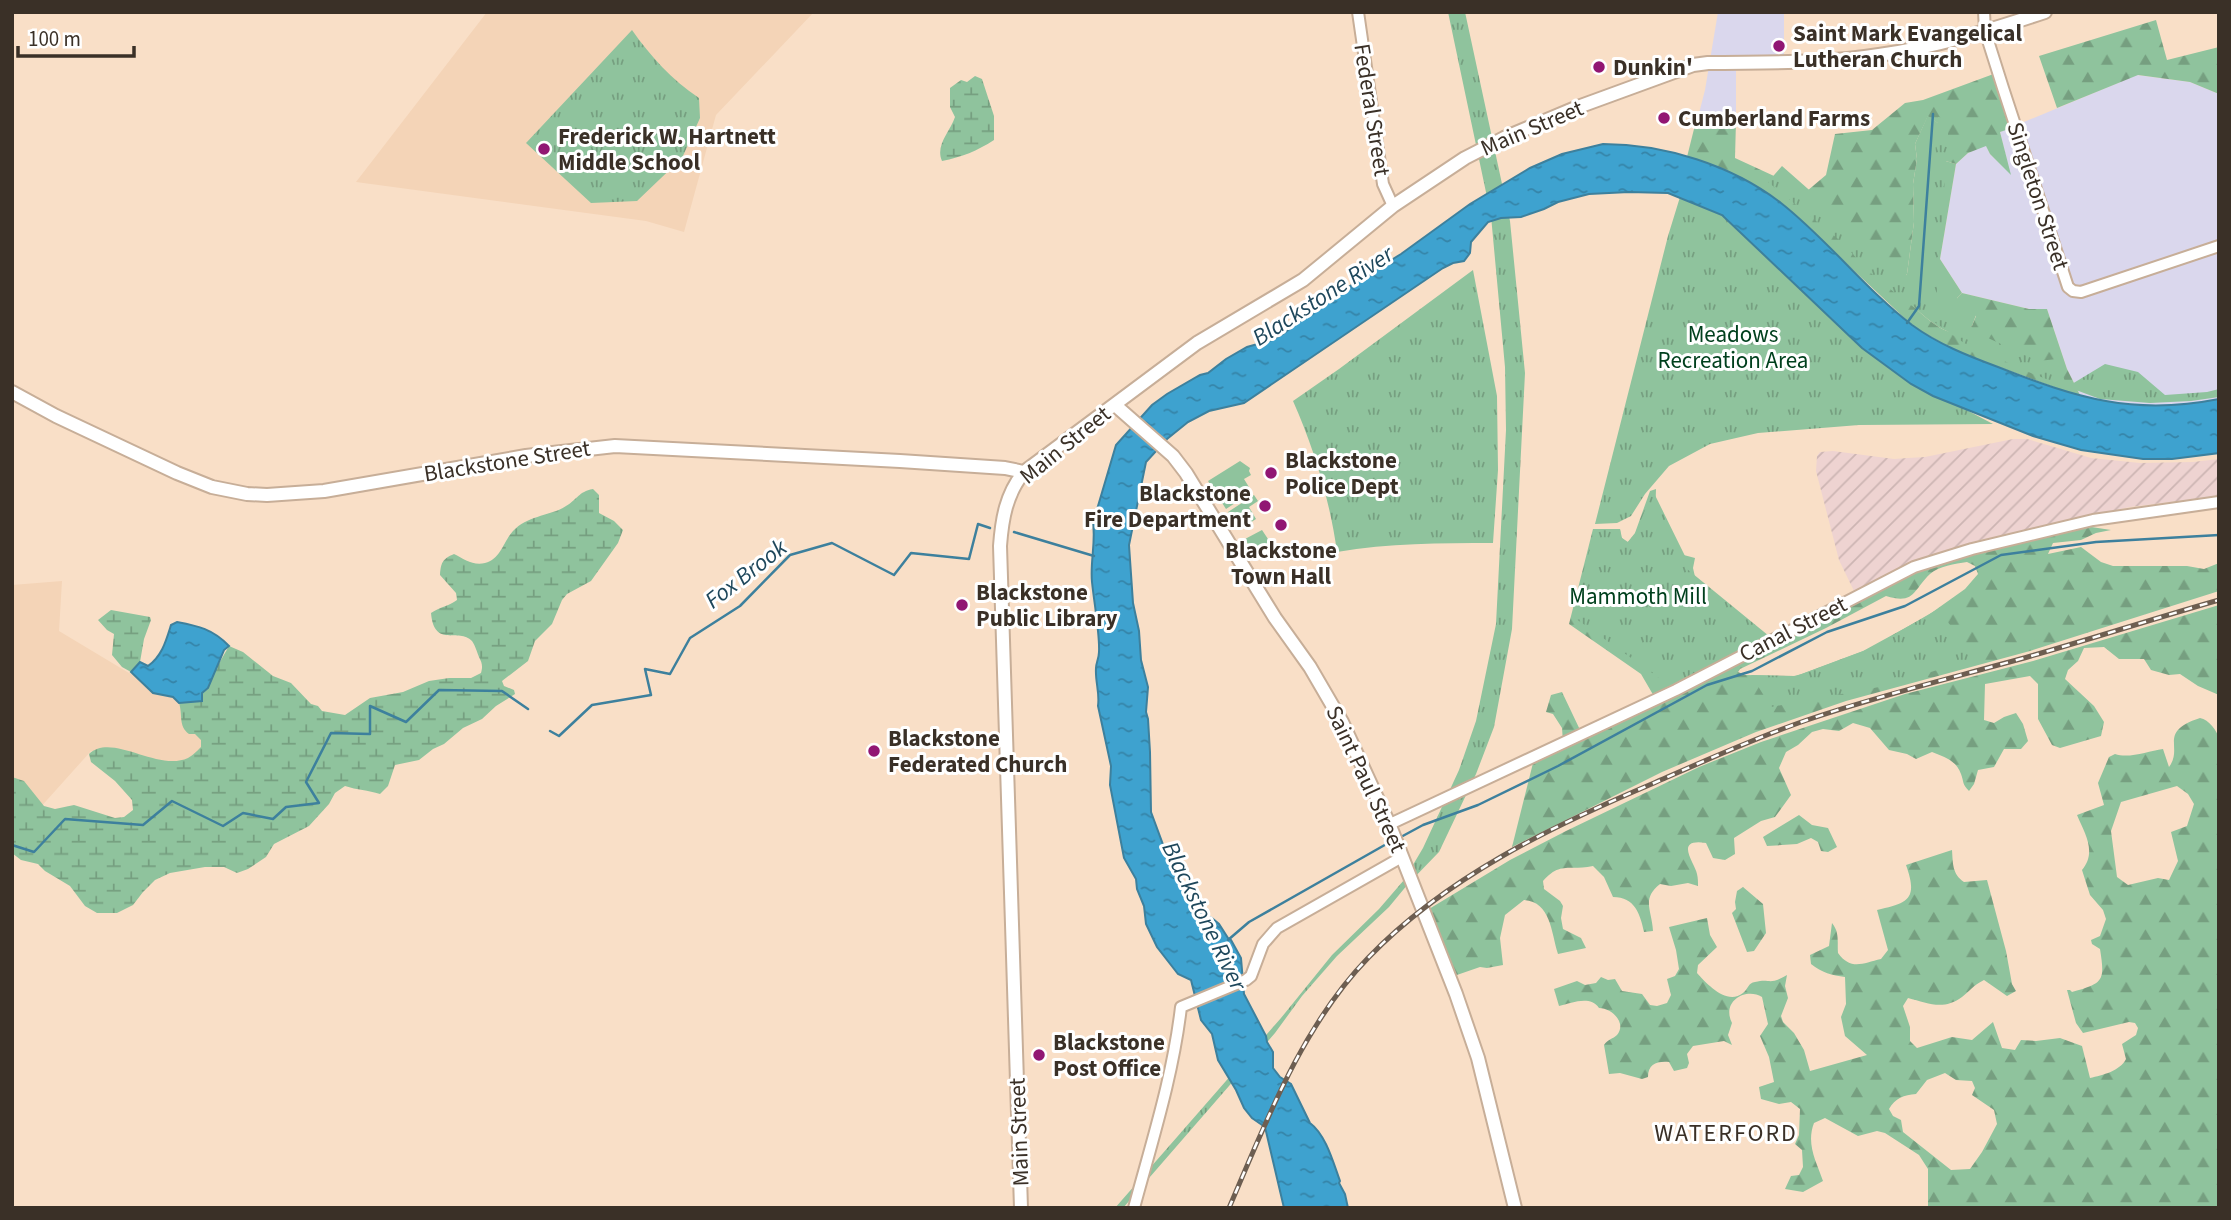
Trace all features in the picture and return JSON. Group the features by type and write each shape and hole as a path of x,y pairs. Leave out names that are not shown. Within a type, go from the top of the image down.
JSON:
{"main road":[{"name":"Main Street","path":"1021,1208 1000,546 1008,499 1024,472 1197,343 1303,280 1393,206 1487,146 1578,107 1700,64 1800,62 1873,56 1928,46 2045,12"},
{"name":"Blackstone Street","path":"12,391 56,416 154,463 211,487 247,494 324,491 526,456 615,446 900,461 1005,468 1024,472"},
{"name":"Saint Paul Street","path":"1115,405 1173,456 1201,495 1342,722 1390,824 1457,994 1478,1058 1515,1208"}],"street":[{"name":"Federal Street","path":"1358,12 1383,184 1393,206"},
{"path":"1984,12 1986,31"},
{"name":"Singleton Street","path":"1986,31 2068,288 2081,292 2219,246"},
{"name":"Canal Street","path":"1390,824 1676,690 1914,567 1964,551 2093,520 2219,502"},
{"path":"1134,1208 1168,1084 1181,1007 1246,980 1251,976 1263,944 1277,928 1402,857"}],"shaded area":[{"name":"Frederick W. Hartnett Middle School","path":"487,12 814,12 716,115 684,232 646,221 356,182"},
{"path":"1718,12 1784,12 1784,63 1736,64 1736,121 1696,125 1705,90"},
{"path":"2137,75 2190,82 2219,94 2219,399 2155,407 2120,405 2081,397 2067,369 2047,309 2029,309 1962,293 1940,259 1956,164 1968,153 1986,145 1990,154 2010,173 2000,132"},
{"path":"2013,439 2027,439 2091,458 2140,463 2219,459 2219,496 2130,507 1976,541 1906,564 1854,591 1839,560 1816,471 1817,456 1820,452 1833,451 1894,459 1925,457"},
{"path":"62,581 59,631 129,673 261,720 242,789 169,768 91,751 12,839 12,585"}],"green space":[{"path":"1448,12 1465,12 1510,221 1525,373 1512,629 1494,727 1476,774 1439,852 1389,907 1337,956 1302,996 1275,1033 1123,1208 1115,1208 1281,1018 1332,955 1404,880 1423,848 1459,770 1476,721 1496,624 1506,430 1505,367 1491,216"},
{"path":"2156,20 2167,60 2219,47 2219,94 2190,82 2138,75 2057,108 2039,56"},
{"path":"632,30 662,67 699,98 700,118 682,158 637,201 591,203 526,143"},
{"path":"1999,72 2018,126 2000,132 2011,175 1990,154 1986,146 1968,153 1956,164 1942,160 1939,124 1928,116 1915,144 1917,159 1913,184 1914,222 1907,274 1899,285 1898,292 1934,324 1950,332 1959,332 1972,326 1976,316 1959,306 1957,298 1962,293 2029,309 2047,309 2067,369 2081,397 1958,352 1914,327 1783,204 1752,183 1687,157 1695,125 1736,121 1735,158 1807,191 1826,175 1835,134 1872,130 1905,103 1923,100"},
{"path":"975,76 982,79 994,116 994,140 969,153 942,161 940,149 955,117 950,107 950,88 961,80 967,82"},
{"path":"1928,115 1939,124 1942,160 1956,164 1940,259 1962,293 1957,298 1976,315 1972,326 1957,332 1950,332 1934,324 1898,292 1899,285 1907,274 1914,222 1913,184 1917,159 1915,144"},
{"path":"1938,117 1949,120 1936,304 1988,338 2038,361 2057,359 2067,387 1964,343 1901,298 1867,270 1843,243 1768,182 1782,166 1925,292"},
{"name":"Meadows Recreation Area","path":"1680,197 1710,208 1731,220 1959,406 1993,424 1859,425 1758,433 1710,444 1669,466 1645,494 1631,516 1617,523 1595,524"},
{"path":"1473,270 1497,396 1498,470 1493,543 1395,545 1337,552 1320,475 1293,401"},
{"path":"2105,364 2138,372 2165,395 2219,389 2219,397 2150,403 2100,399 2067,387"},
{"path":"1240,461 1250,468 1251,475 1244,479 1252,492 1226,509 1208,481"},
{"path":"593,489 599,495 599,513 614,521 623,530 618,543 591,581 567,594 562,600 552,624 535,641 528,661 502,681 504,686 514,690 515,694 419,760 395,765 388,786 380,794 345,786 335,793 309,826 274,844 266,857 248,869 237,873 224,867 205,867 170,873 155,880 133,905 117,913 97,913 85,906 70,886 38,864 21,860 12,853 12,777 24,781 44,806 55,809 74,805 115,818 124,817 133,810 132,800 115,781 91,762 89,754 99,748 110,747 163,760 176,761 191,756 201,747 201,740 195,734 189,734 183,727 179,703 202,701 202,693 229,646 243,652 273,676 291,683 311,704 322,711 345,715 370,698 403,692 429,681 471,678 481,673 481,663 472,641 467,637 442,634 433,624 431,613 457,600 456,593 440,575 443,562 454,554 477,564 490,561 519,526 560,509"},
{"path":"1656,489 1655,520 1680,554 1695,558 1693,568 1696,581 1748,629 1759,649 1911,569 2085,526 2111,530 2081,540 2053,543 2048,554 2081,547 2101,562 2113,566 2187,566 2204,569 2219,563 2219,591 2030,651 1846,701 1756,732 1662,772 1512,847 1535,755 1563,742 1562,728 1553,714 1546,712 1551,695 1562,692 1581,732 1655,698 1641,674 1569,624 1593,529 1620,529 1621,537 1627,543 1635,533 1650,491","holes":["1967,562 1975,566 1978,574 1965,589 1927,616 1863,651 1796,676 1745,675 1738,672 1886,596 1903,599 1908,597 1938,569"]},
{"name":"Mammoth Mill","path":"1653,491 1685,556 1687,569 1769,636 1672,687 1572,616 1594,530 1620,529 1622,538 1628,542 1635,534"},
{"path":"1254,495 1258,501 1249,507 1256,519 1239,530 1228,512"},
{"path":"1262,530 1272,545 1278,543 1262,560 1257,559 1245,539"},
{"path":"2219,605 2219,695 2180,674 2169,675 2151,670 2144,659 2119,659 2104,647 2084,648 2078,661 2068,670 2065,679 2094,706 2104,722 2101,736 2060,748 2052,745 2038,719 2038,684 2030,676 1985,684 1984,720 1994,723 2016,713 2023,724 2028,741 2021,749 2004,749 1994,767 1978,770 1969,791 1959,769 1949,760 1932,752 1916,759 1889,750 1870,728 1853,723 1839,731 1823,729 1812,732 1786,752 1779,768 1791,795 1775,817 1761,821 1734,838 1735,854 1725,860 1713,858 1706,843 1690,844 1688,852 1697,874 1698,886 1688,883 1671,886 1660,884 1654,889 1649,900 1653,931 1644,932 1635,908 1627,900 1613,897 1604,877 1593,866 1560,869 1543,881 1544,889 1563,906 1563,929 1581,938 1586,948 1558,954 1545,912 1533,902 1524,900 1505,915 1500,938 1503,965 1480,967 1454,976 1424,912 1510,860 1566,831 1699,767 1761,742 1905,694 2033,661"},
{"path":"1938,609 1975,658 1890,685 1771,707 1751,675 1802,674 1869,649"},
{"path":"111,610 150,617 151,620 140,662 131,672 122,667 112,655 114,634 98,620"},
{"path":"2203,719 2212,726 2219,739 2219,1208 1928,1208 1928,1169 1919,1155 1885,1133 1877,1131 1858,1136 1825,1118 1814,1123 1811,1138 1823,1181 1803,1192 1785,1189 1791,1176 1799,1175 1803,1167 1802,1150 1795,1144 1799,1135 1800,1109 1791,1102 1779,1104 1761,1099 1759,1087 1774,1082 1769,1057 1760,1036 1768,1024 1762,997 1756,994 1743,995 1732,1002 1729,1015 1732,1023 1728,1035 1732,1045 1724,1041 1693,1046 1687,1054 1687,1068 1674,1071 1669,1062 1657,1063 1651,1066 1648,1077 1642,1079 1620,1073 1609,1074 1604,1045 1620,1030 1619,1021 1613,1013 1586,1001 1559,1006 1554,989 1577,981 1585,985 1596,983 1601,977 1615,979 1622,991 1642,994 1650,1005 1667,1003 1671,995 1667,979 1675,976 1679,969 1669,927 1707,918 1710,935 1717,947 1698,965 1697,973 1712,988 1730,997 1737,996 1753,983 1773,981 1787,975 1785,986 1788,998 1781,1016 1804,1050 1810,1071 1867,1055 1845,1036 1841,1017 1846,1004 1845,977 1815,967 1811,964 1810,955 1829,946 1832,923 1837,934 1838,953 1843,959 1853,964 1863,964 1881,959 1888,950 1877,910 1897,905 1908,898 1911,885 1906,865 1952,850 1954,868 1960,879 1964,882 1987,880 2012,984 2016,991 2007,996 1984,980 1948,1004 1935,1005 1908,998 1903,1006 1910,1027 1910,1041 1917,1048 1952,1037 1972,1040 1993,1022 2002,1048 2015,1050 2021,1040 2060,1038 2082,1046 2090,1078 2111,1072 2120,1067 2126,1059 2122,1044 2136,1035 2138,1028 2135,1023 2129,1022 2083,1033 2076,1023 2067,990 2072,992 2083,989 2100,979 2100,949 2092,944 2091,940 2100,936 2106,919 2103,910 2090,895 2082,870 2089,850 2077,815 2104,805 2098,783 2109,757 2163,749 2169,767 2173,760 2175,734 2187,723","holes":["2177,786 2188,794 2194,804 2187,826 2171,832 2178,861 2169,880 2158,878 2128,885 2117,877 2111,831 2121,802","1945,1073 1956,1080 1972,1081 1975,1088 1972,1095 1994,1110 1997,1124 1970,1169 1951,1170 1903,1132 1901,1120 1893,1116 1889,1109 1900,1098 1916,1094 1927,1080"]},
{"path":"1799,815 1812,825 1828,828 1837,847 1828,852 1821,851 1818,842 1811,838 1797,844 1767,846 1763,837"},
{"path":"1743,887 1763,904 1766,933 1754,951 1747,952 1732,913 1736,909 1737,891"}],"water":[{"name":"Blackstone River","path":"1603,144 1650,148 1696,159 1762,190 1798,217 1878,296 1912,325 1964,354 2054,387 2106,401 2159,406 2219,399 2219,453 2172,459 2143,459 2081,450 2033,436 1933,396 1911,384 1862,348 1722,215 1668,193 1589,194 1558,202 1521,217 1488,222 1471,242 1470,253 1464,261 1443,268 1244,403 1209,411 1188,422 1167,439 1146,462 1129,545 1133,603 1141,660 1148,687 1146,712 1151,812 1168,858 1194,903 1203,914 1219,924 1241,958 1244,994 1273,1052 1273,1068 1291,1084 1310,1123 1325,1142 1348,1208 1284,1208 1265,1127 1244,1108 1218,1060 1212,1034 1201,1020 1191,980 1178,974 1157,947 1146,924 1136,879 1124,858 1110,785 1111,766 1098,706 1096,666 1099,645 1092,575 1093,523 1116,445 1152,405 1167,394 1208,373 1247,347 1283,334 1323,303 1401,254 1470,204 1530,168 1562,154"},
{"path":"177,622 205,629 229,646 224,650 208,688 202,693 202,701 179,703 173,697 153,693 131,672 140,662 148,666 157,658 171,625"}],"waterway":[{"path":"1907,323 1919,306 1933,114"},
{"name":"Fox Brook","path":"550,731 559,736 592,705 651,695 645,669 670,674 690,638 740,606 790,555 832,543 894,575 911,553 969,559 978,524 990,528"},
{"name":"Fox Brook","path":"1014,532 1094,556"},
{"path":"1399,838 1423,825 1478,805 1558,766 1707,685 1752,671 1827,632 1905,606 2001,555 2096,542 2219,535"},
{"name":"Fox Brook","path":"12,845 34,852 65,819 143,825 172,801 223,826 243,813 273,819 286,807 319,803 306,782 331,733 370,734 370,706 406,722 439,690 502,691 528,709"},
{"name":"Blackstone River","path":"1228,940 1249,922 1390,842"}],"railway":[{"path":"1229,1208 1288,1076 1324,1014 1368,958 1398,929 1466,878 1577,817 1788,727 1862,702 2031,656 2219,600"}],"place":[{"name":"Saint Mark Evangelical Lutheran Church","path":"1779,46"},
{"name":"Dunkin'","path":"1599,67"},
{"name":"Cumberland Farms","path":"1664,118"},
{"name":"Frederick W. Hartnett Middle School","path":"544,149"},
{"name":"Blackstone Police Dept","path":"1271,473"},
{"name":"Blackstone Fire Department","path":"1265,506"},
{"name":"Blackstone Town Hall","path":"1281,525"},
{"name":"Blackstone Public Library","path":"962,605"},
{"name":"Blackstone Federated Church","path":"874,751"},
{"name":"Blackstone Post Office","path":"1039,1055"}],"district":[{"name":"WATERFORD","path":"1726,1133"}]}
